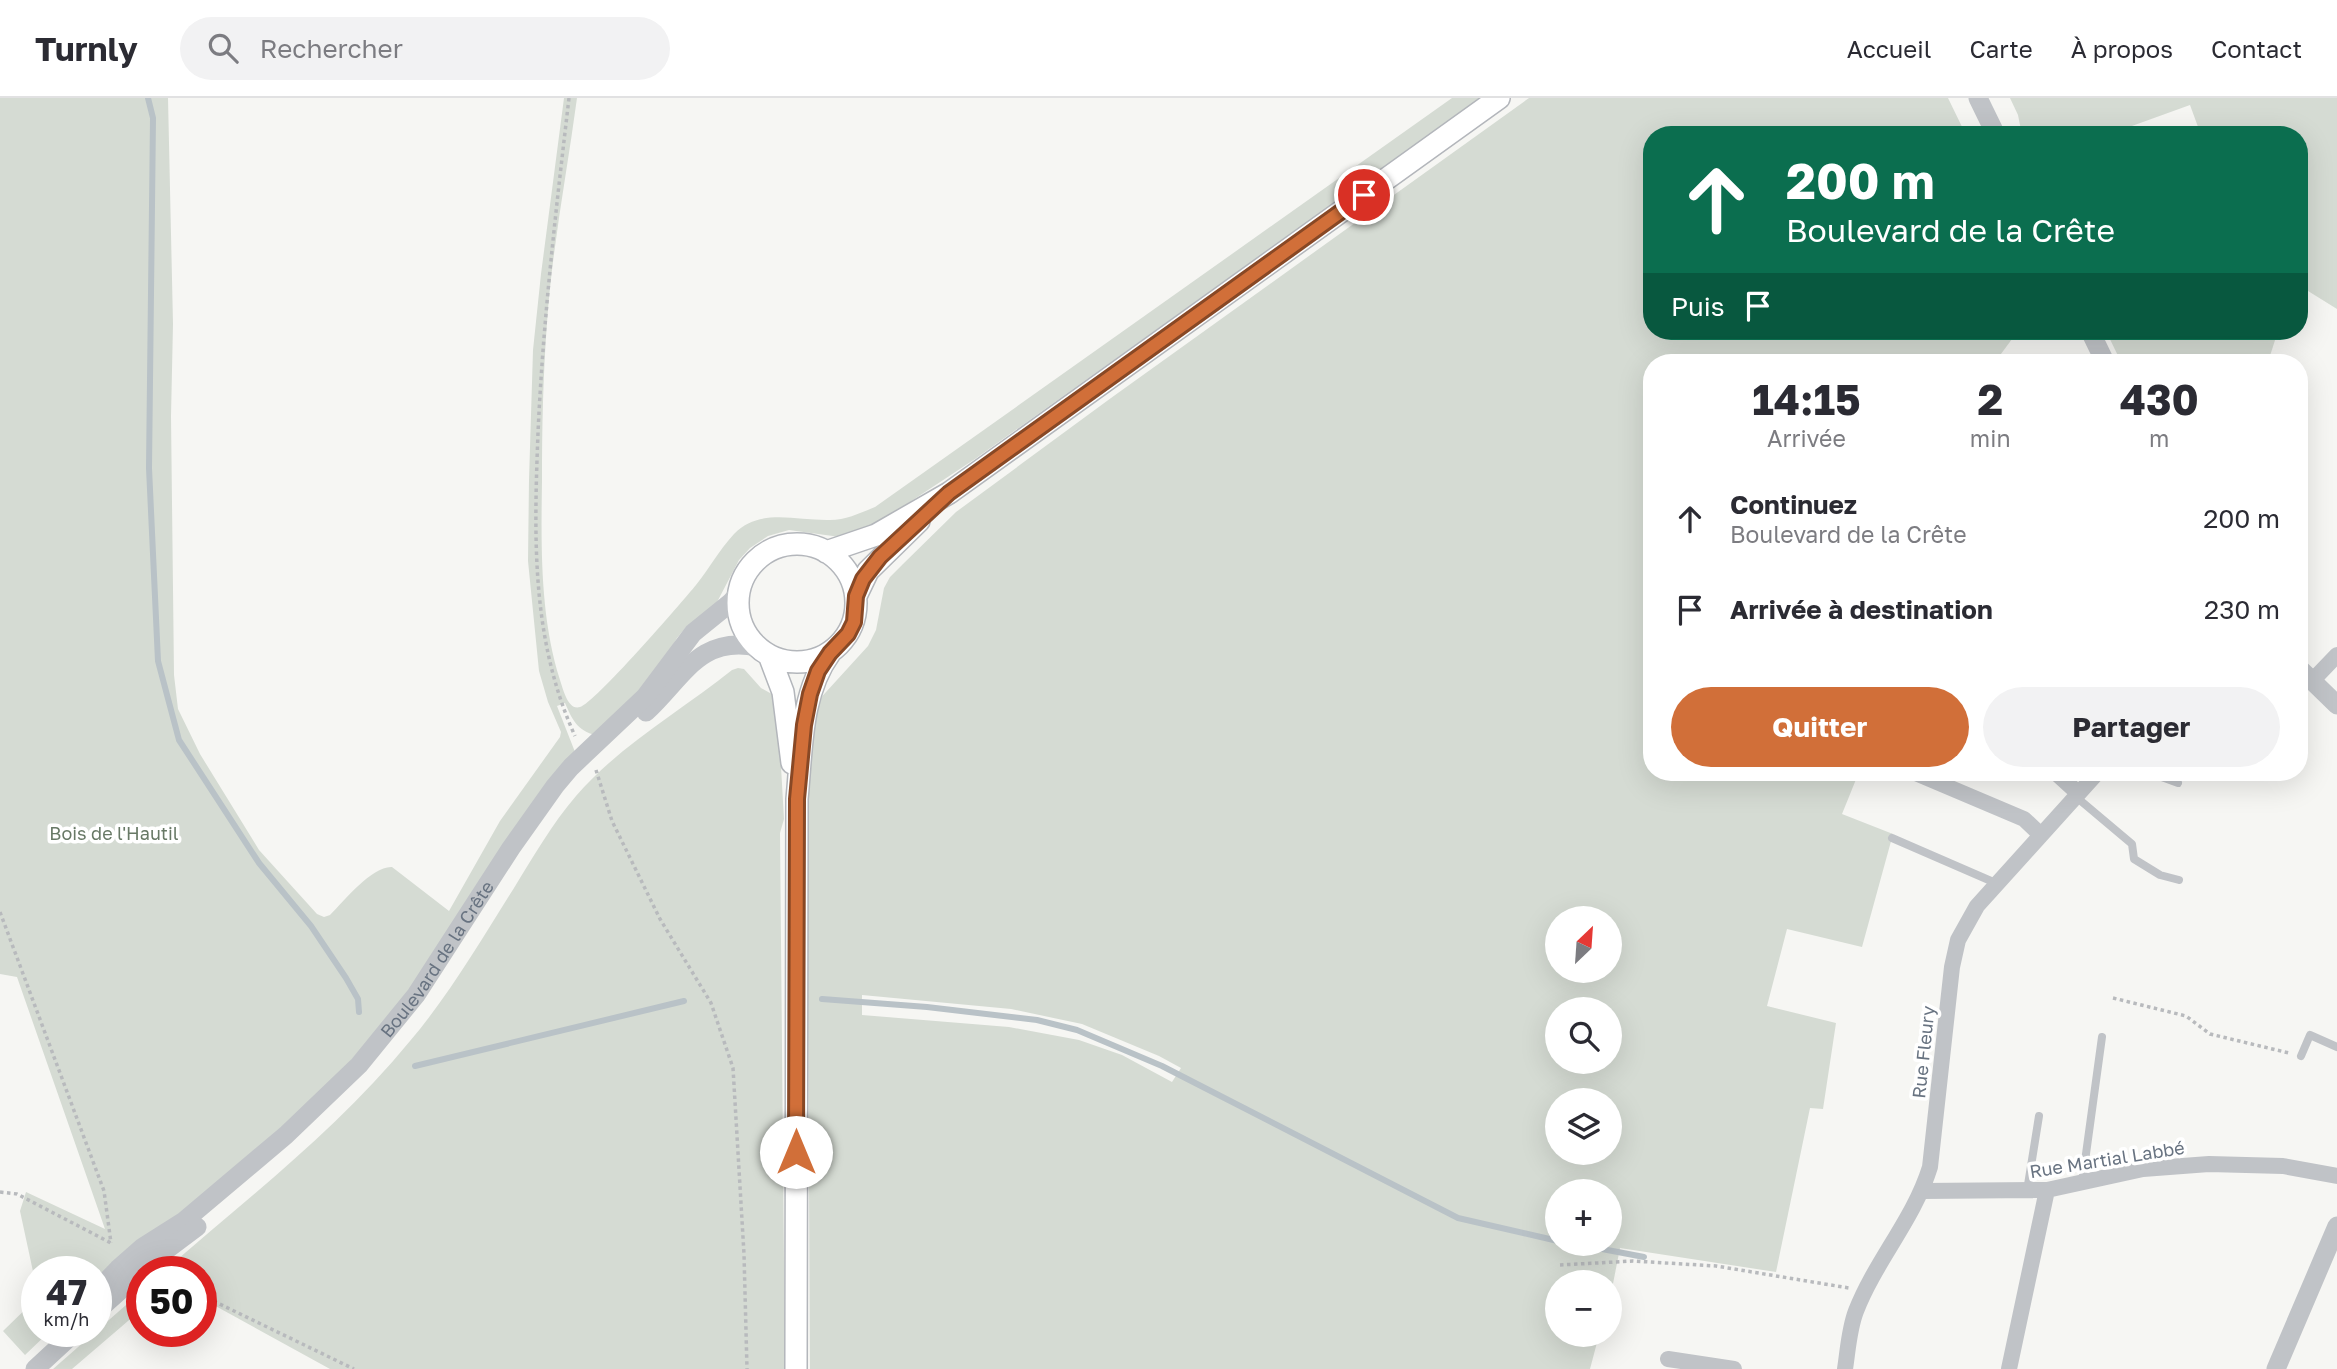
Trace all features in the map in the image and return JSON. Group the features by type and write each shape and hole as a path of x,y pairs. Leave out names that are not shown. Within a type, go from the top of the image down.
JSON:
{"main road":[{"path":"826,552 876,536 949,493 1499,98"},
{"path":"856,596 868,571 880,557 949,493"},
{"path":"796,1369 797,799 804,725 810,694 818,671 848,634 856,609 856,596 849,575 835,558 806,545 786,545 759,558 752,565 739,593 740,616 749,638 763,651 783,692 797,799"},
{"path":"763,651 794,662 807,662 830,653"}],"street":[{"path":"1978,98 1992,126"},
{"name":"Boulevard de la Crête","path":"112,1298 300,1138 379,1059 404,1030 441,978 539,823 589,757 645,697 693,633 739,593"},
{"name":"Boulevard de la Crête","path":"112,1275 143,1247 184,1221 286,1135 359,1065 407,1006 438,962 555,786 653,706 702,655 727,645 763,651"},
{"path":"2308,674 2337,656"},
{"path":"2308,677 2337,705"},
{"path":"1934,781 2024,819 2041,835"},
{"path":"2063,781 2076,794"},
{"name":"Rue Fleury","path":"1845,1369 1855,1314 1865,1290 1923,1191 1930,1167 1958,940 1972,914 2089,781"},
{"name":"Rue Martial Labbé","path":"1923,1191 2047,1190 2143,1169 2209,1164 2283,1166 2337,1176"},
{"path":"2010,1369 2047,1190"},
{"path":"2276,1369 2337,1226"},
{"path":"18,1369 47,1347"},
{"path":"35,1369 50,1347"},
{"path":"1668,1359 1734,1369"}],"lane":[{"path":"2173,781 2178,783"},
{"path":"2076,794 2132,844 2134,859 2160,875 2179,880"},
{"path":"1892,838 1998,884"},
{"path":"2301,1056 2310,1035 2337,1046"},
{"path":"2082,1183 2102,1037"},
{"path":"2027,1191 2039,1116"}],"path":[{"path":"569,98 541,356 536,543 547,657 565,714 589,757 612,821 654,907 711,1003 733,1068 744,1254 747,1369"},
{"path":"0,912 104,1191 110,1243 17,1194 0,1192"},
{"path":"2113,998 2186,1016 2210,1034 2301,1056"},
{"path":"1560,1265 1633,1261 1716,1266 1865,1290"},
{"path":"217,1303 354,1369"}],"green space":[{"name":"Bois de l'Hautil","path":"0,98 168,98 173,324 171,416 174,675 178,709 200,754 259,850 317,914 324,917 330,915 376,872 392,867 449,911 500,821 560,737 561,732 539,671 528,561 533,350 564,98 577,98 549,295 543,422 542,556 545,607 553,656 564,694 572,706 580,707 602,689 638,651 696,585 734,534 744,526 755,521 779,517 836,520 875,507 1452,98 1481,98 975,459 872,527 840,537 789,530 768,536 750,548 739,560 715,606 686,627 653,679 596,735 580,727 565,703 557,706 575,752 435,959 330,1086 130,1256 126,1256 126,1259 112,1271 112,1256 30,1256 20,1211 26,1192 105,1229 17,977 0,974"},
{"path":"1529,98 1948,98 1962,126 1643,126 1643,340 2011,340 2001,354 1643,354 1643,781 1855,781 1842,814 1893,834 1862,947 1787,929 1767,1006 1836,1023 1823,1109 1810,1108 1776,1272 1622,1248 1622,1179 1545,1179 1545,1256 1618,1256 1616,1270 1545,1270 1545,1347 1596,1347 1590,1369 810,1369 808,755 816,703 868,646 876,630 884,588 890,577 956,512","holes":["862,995 1011,1009 1082,1024 1181,1068 1172,1082 1122,1055 1079,1040 1009,1027 862,1015"]},
{"path":"2010,98 2337,98 2337,309 2308,291 2308,126 2198,126 2190,105 2132,126 2020,126"},
{"path":"2110,340 2275,340 2271,354 2117,354"},
{"path":"744,669 761,688 777,697 784,819 780,833 785,1369 330,1369 217,1307 217,1256 182,1256 323,1133 410,1041 438,1005 551,829 576,796 612,761 651,729 732,670"},
{"path":"126,1305 126,1323 112,1335 112,1317"},
{"path":"21,1314 21,1347 33,1347 25,1355 3,1331"},
{"path":"78,1347 98,1347 72,1369 53,1369"}],"waterway":[{"path":"148,98 153,118 149,468 158,661 179,740 259,863 311,926 346,978 358,999 359,1012"},
{"path":"822,999 927,1007 1037,1020 1077,1030 1162,1066 1458,1218 1545,1238"},
{"path":"415,1066 684,1001"},
{"path":"1622,1253 1644,1257"}],"route":[{"path":"796,1152 797,799 804,725 818,671 848,634 854,622 856,596 863,579 880,557 949,493 1364,195"}]}
